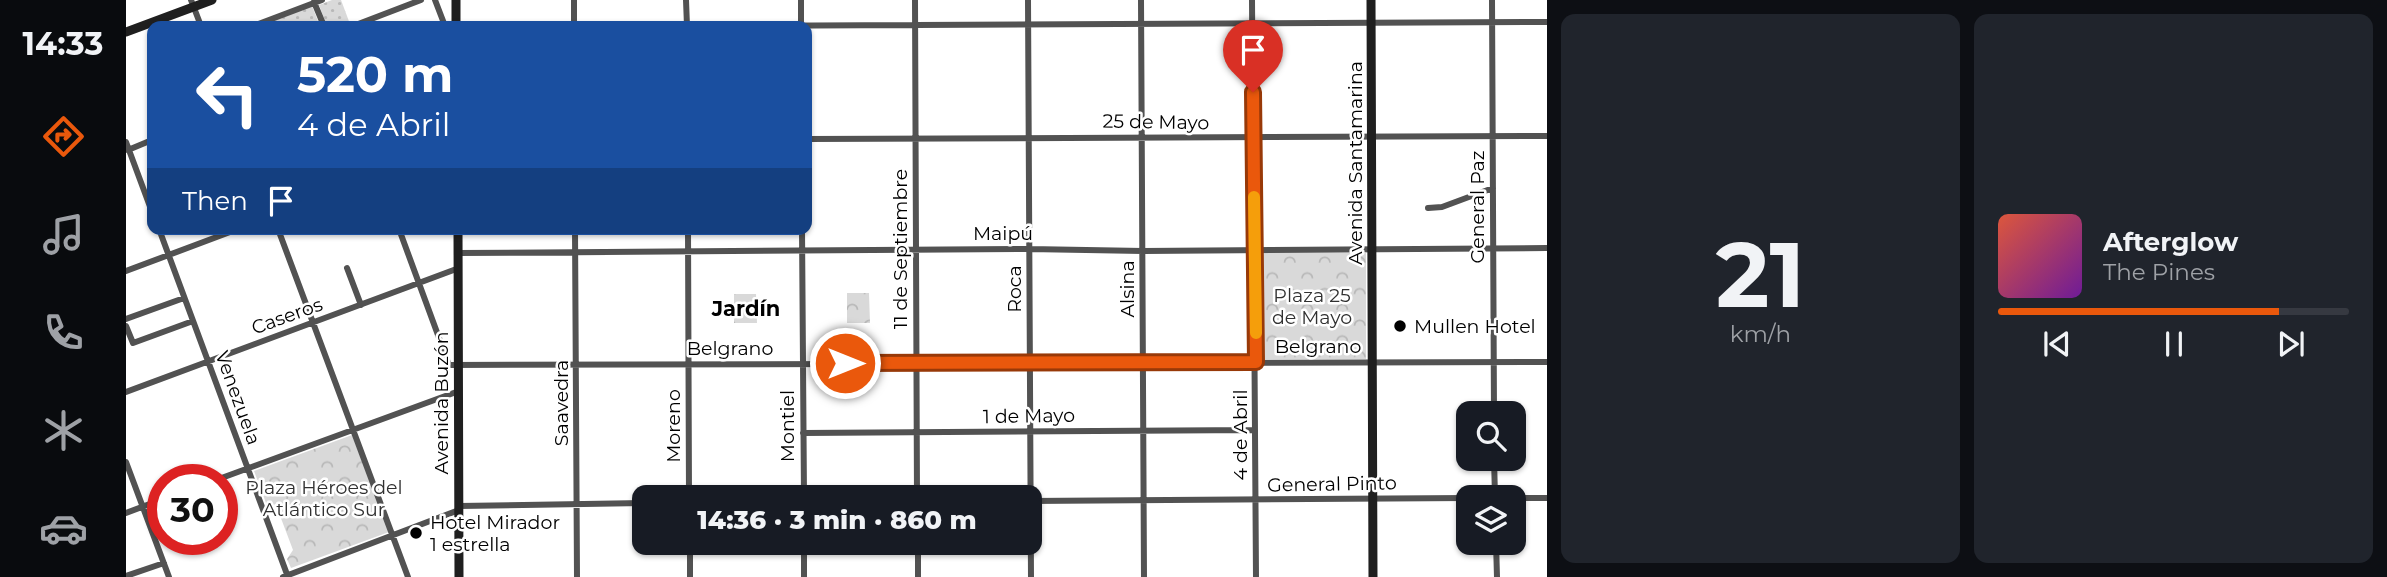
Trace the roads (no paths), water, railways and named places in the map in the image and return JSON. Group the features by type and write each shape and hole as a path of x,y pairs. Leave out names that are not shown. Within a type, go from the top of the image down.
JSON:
{"main road":[{"path":"152,21 192,4 212,0"},
{"path":"456,0 456,21"},
{"name":"Avenida Santamarina","path":"1371,0 1373,577"},
{"path":"126,32 147,23"},
{"name":"Avenida Buzón","path":"458,235 459,577"}],"street":[{"path":"366,21 421,0"},
{"path":"435,0 443,21"},
{"path":"574,0 574,21"},
{"path":"687,0 687,21"},
{"path":"801,0 801,21"},
{"name":"11 de Septiembre","path":"915,0 918,485"},
{"name":"Roca","path":"1028,0 1030,485"},
{"name":"Alsina","path":"1141,0 1144,577"},
{"name":"4 de Abril","path":"1252,0 1256,577"},
{"name":"General Paz","path":"1492,0 1494,401"},
{"path":"266,21 316,1 322,21"},
{"path":"192,4 199,21"},
{"path":"812,26 1547,22"},
{"name":"25 de Mayo","path":"812,139 1547,136"},
{"path":"147,142 127,147 147,199"},
{"path":"1428,208 1442,207 1493,188"},
{"name":"Venezuela","path":"161,235 286,576"},
{"path":"126,271 222,235"},
{"path":"280,235 408,577"},
{"path":"401,235 449,365 459,365"},
{"name":"Saavedra","path":"575,235 577,577"},
{"name":"Moreno","path":"688,235 689,485"},
{"name":"Montiel","path":"802,235 803,485"},
{"name":"Maipú","path":"458,253 1547,248"},
{"path":"347,268 361,305"},
{"name":"Caseros","path":"126,393 458,268"},
{"path":"126,319 184,298"},
{"path":"126,326 133,344 193,321"},
{"name":"Belgrano","path":"459,365 1547,362"},
{"path":"238,472 459,391"},
{"name":"1 de Mayo","path":"803,433 1255,430"},
{"path":"126,462 169,577"},
{"name":"General Pinto","path":"1042,501 1456,498"},
{"path":"1526,498 1547,498"},
{"path":"286,576 459,508 632,503"},
{"path":"126,513 147,505"},
{"path":"690,555 690,577"},
{"path":"804,555 804,577"},
{"path":"918,555 918,577"},
{"name":"Roca","path":"1031,555 1031,577"},
{"path":"1496,555 1497,577"},
{"path":"126,576 164,563"}],"place":[{"name":"Mullen Hotel","path":"1400,326"},
{"name":"Hotel Mirador 1 estrella","path":"416,533"}],"district":[{"name":"Jardín","path":"746,308"}],"park label":[{"name":"Plaza 25 de Mayo","path":"1312,306"},
{"name":"Plaza Héroes del Atlántico Sur","path":"324,498"}]}
